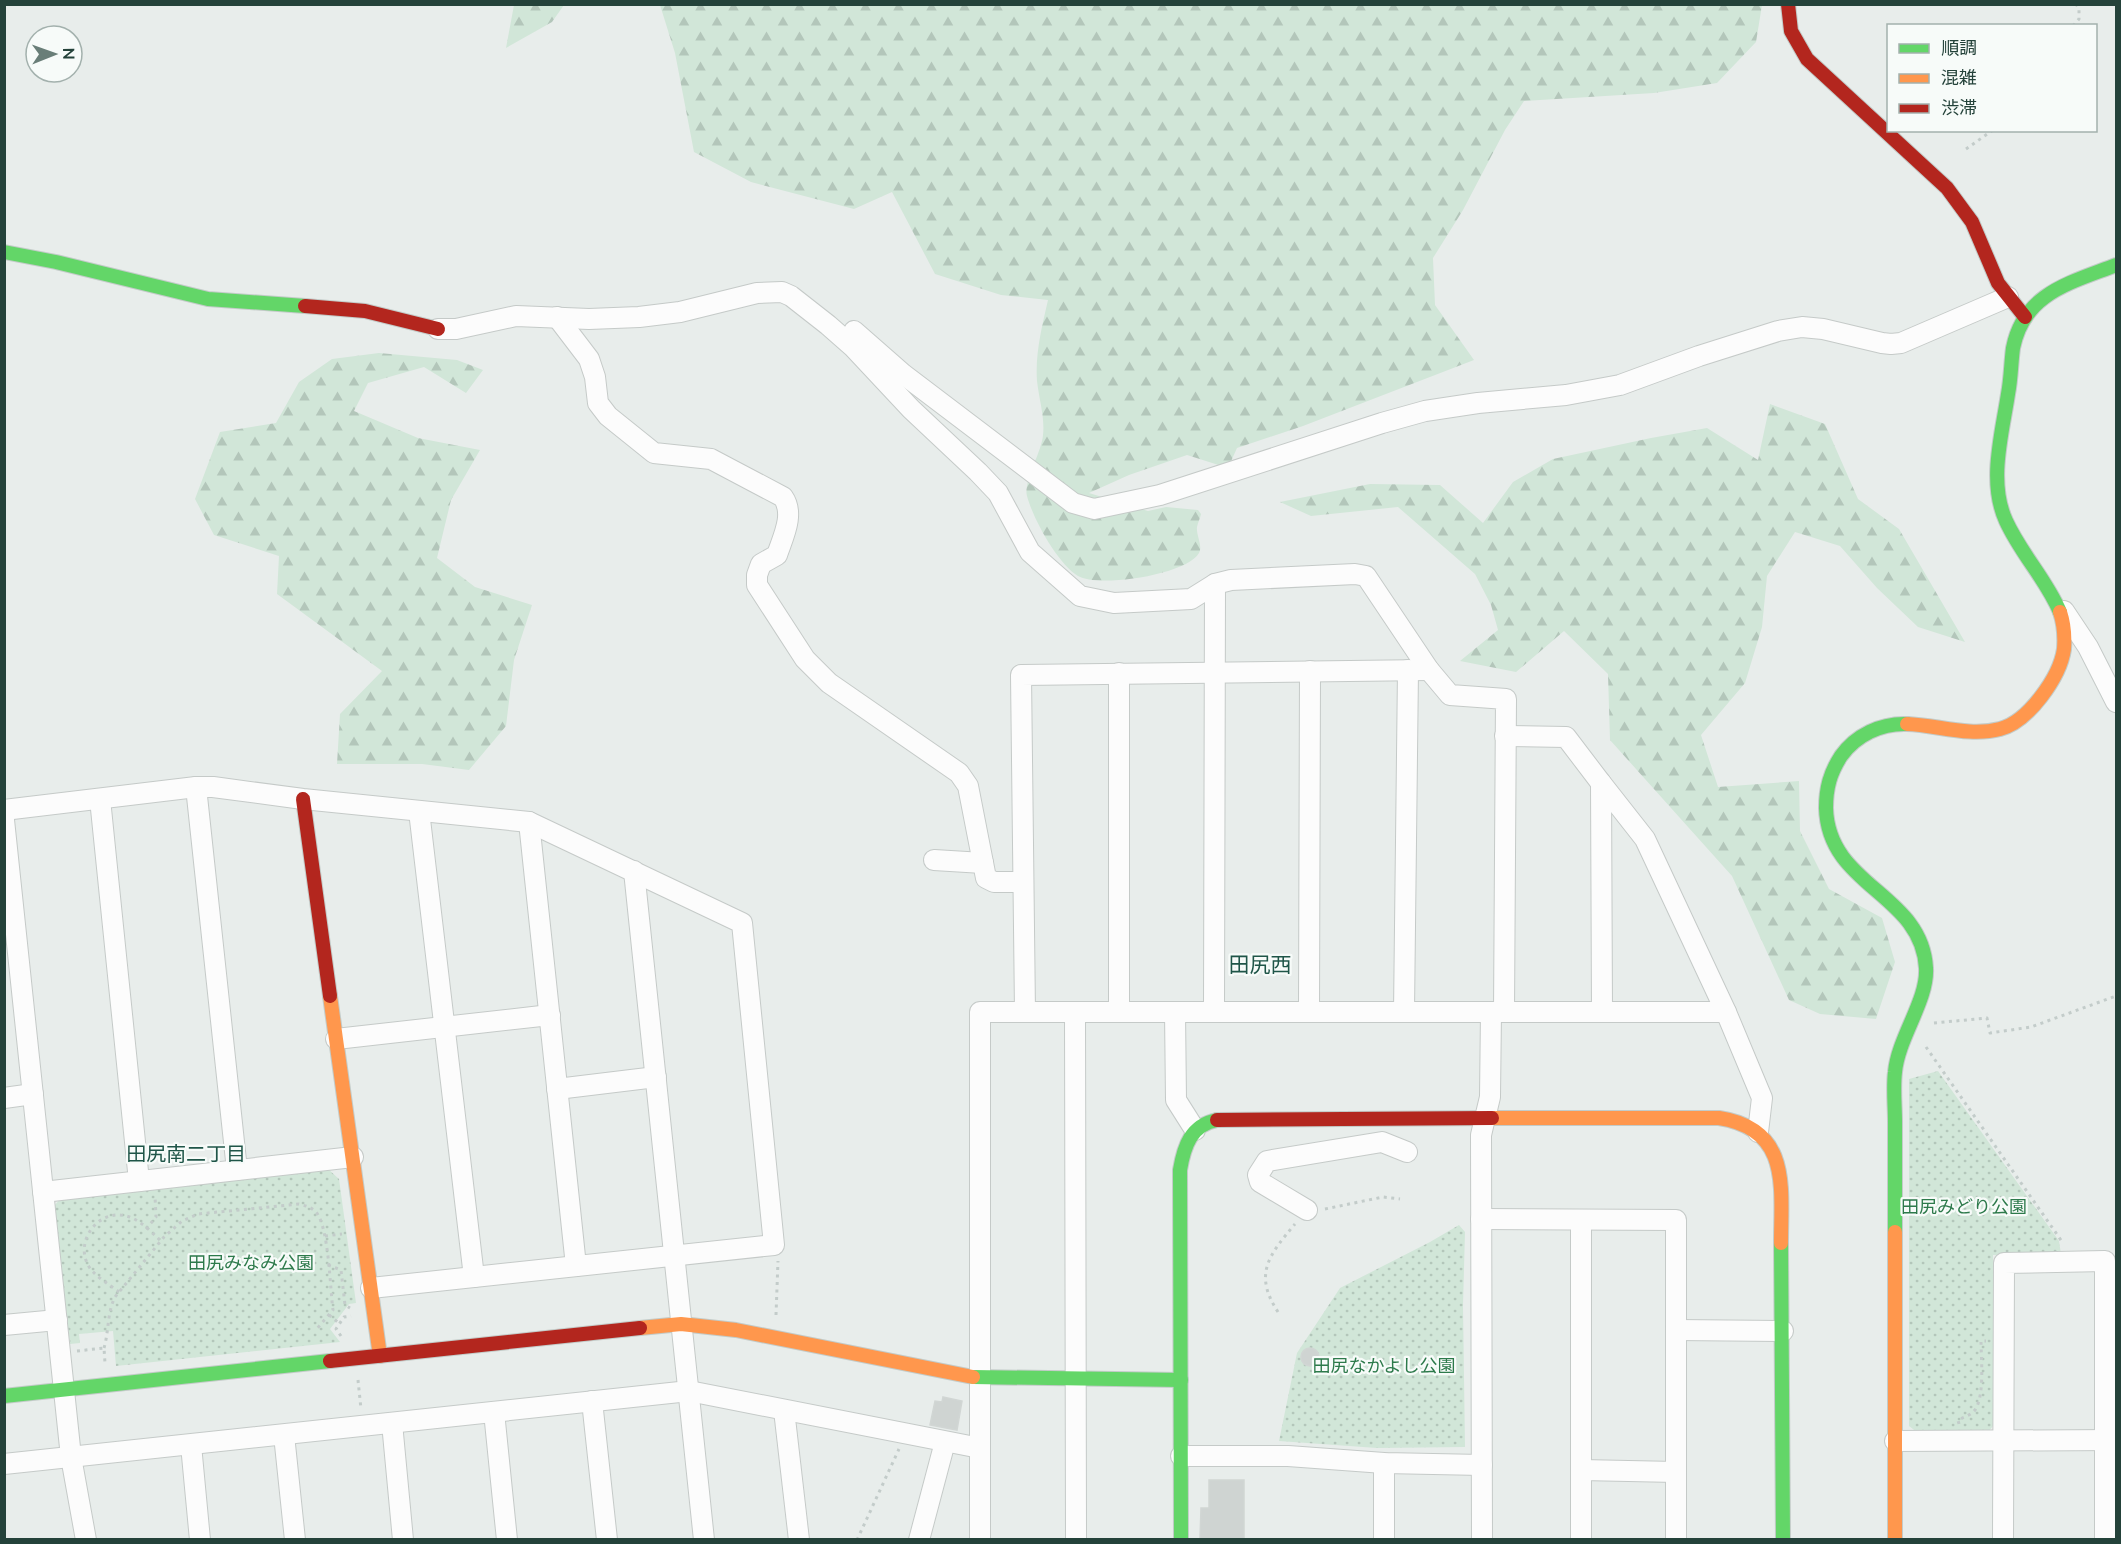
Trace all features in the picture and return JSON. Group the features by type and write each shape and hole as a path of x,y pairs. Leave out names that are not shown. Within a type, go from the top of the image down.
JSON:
{"street":[{"path":"1788,4 1791,31 1808,59 1947,188 1959,202 1972,222 1998,283 2025,317"},
{"path":"4,252 44,259 207,299 243,304 340,308 373,313 438,329 456,329 516,316 589,319 639,317 680,312 768,292 782,292 791,296 828,325 911,409 978,472 998,493 1030,552 1080,596 1114,603 1191,599 1215,584 1231,580 1355,574 1366,576 1429,670 1450,695 1506,699 1497,1012 1490,1097 1481,1135 1482,1539"},
{"path":"2116,265 2053,292 2033,306 2025,317 2015,339 2000,457 1999,499 2011,533 2088,647 2116,702"},
{"path":"791,296 805,296 822,303 903,374 1073,503 1094,509 1160,495 1425,411 1478,403 1566,395 1620,385 1699,356 1778,331 1802,327 1823,329 1891,344 1901,342 2008,297"},
{"path":"557,317 589,359 595,377 598,403 608,416 654,453 711,459 783,497 789,505 790,512 777,555 761,564 757,575 758,585 805,659 830,683 958,773 968,786 986,878 994,882 1023,882"},
{"path":"1214,1012 1215,584"},
{"path":"1895,1539 1894,1071 1925,979 1926,962 1921,943 1908,918 1855,875 1840,856 1827,825 1825,810 1828,782 1840,757 1860,735 1872,729 1896,723 1910,723 1982,733 2001,730 2026,716 2044,694 2064,651 2065,624 2056,599"},
{"path":"1404,1012 1408,670"},
{"path":"1025,1012 1021,675 1429,670"},
{"path":"1309,1012 1310,671"},
{"path":"1119,674 1119,1012"},
{"path":"1505,736 1566,737 1645,839 1726,1012 1762,1098 1758,1132"},
{"path":"1601,783 1602,1012"},
{"path":"196,787 237,1170"},
{"path":"4,810 196,787 213,787 419,812 529,822 742,923 774,1245 371,1288"},
{"path":"100,799 146,1180"},
{"path":"303,799 380,1356"},
{"path":"419,812 474,1277"},
{"path":"4,819 71,1457 86,1539"},
{"path":"529,822 576,1266"},
{"path":"934,860 983,863"},
{"path":"634,871 704,1539"},
{"path":"980,1539 980,1012 1726,1012"},
{"path":"1075,1012 1076,1539"},
{"path":"1175,1012 1176,1100 1195,1130"},
{"path":"336,1039 550,1016"},
{"path":"557,1089 656,1077"},
{"path":"4,1098 33,1094"},
{"path":"1181,1539 1180,1170 1184,1147 1195,1130 1203,1124 1220,1119 1719,1118 1744,1124 1758,1132 1777,1155 1781,1174 1783,1539"},
{"path":"1307,1210 1260,1182 1258,1175 1268,1161 1382,1137 1407,1152"},
{"path":"43,1192 353,1157"},
{"path":"1481,1219 1676,1220 1676,1539"},
{"path":"1581,1221 1581,1539"},
{"path":"2003,1539 2004,1263 2105,1261 2111,1440 2105,1539"},
{"path":"4,1326 57,1320"},
{"path":"4,1396 681,1324 736,1330 980,1378 1181,1380"},
{"path":"1676,1330 1783,1331"},
{"path":"4,1464 689,1391 980,1448"},
{"path":"592,1401 607,1539"},
{"path":"784,1410 799,1539"},
{"path":"494,1412 507,1539"},
{"path":"392,1423 404,1539"},
{"path":"284,1434 295,1539"},
{"path":"1895,1441 2111,1440"},
{"path":"919,1539 945,1442"},
{"path":"190,1445 200,1539"},
{"path":"1181,1456 1288,1456 1384,1463 1482,1465"},
{"path":"1384,1463 1384,1539"},
{"path":"1581,1470 1676,1472"}],"path":[{"path":"2075,24 2079,19 2079,9 2076,4"},
{"path":"1966,149 1990,132"},
{"path":"1934,1023 1987,1018 1990,1033 2031,1027 2116,996"},
{"path":"1911,1018 1927,1050 2062,1238 2068,1262"},
{"path":"146,1180 157,1214 146,1229"},
{"path":"1278,1312 1266,1289 1268,1264 1276,1247 1307,1210 1334,1208 1383,1197 1400,1199"},
{"path":"105,1371 104,1348 108,1332 109,1310 119,1292 174,1226 198,1214 299,1204 309,1206 315,1211 320,1218 325,1236 333,1310 315,1330"},
{"path":"119,1292 88,1266 85,1245 90,1230 104,1218 120,1215 132,1218 161,1241"},
{"path":"325,1236 347,1233"},
{"path":"774,1245 779,1255 775,1323"},
{"path":"328,1265 341,1270 347,1307"},
{"path":"329,1315 339,1324"},
{"path":"341,1337 336,1329 344,1317 352,1316"},
{"path":"1958,1420 1974,1411 1979,1399 1981,1341"},
{"path":"60,1353 104,1348"},
{"path":"358,1375 362,1426"},
{"path":"858,1539 906,1434"}],"green space":[{"path":"514,4 564,5 552,22 506,48"},
{"path":"660,5 1762,5 1756,42 1717,83 1654,93 1524,101 1505,130 1463,210 1433,258 1435,305 1474,360 1303,426 1237,448 1228,468 1187,455 1129,475 1089,493 1148,511 1166,507 1198,510 1201,514 1197,527 1200,550 1191,561 1161,573 1104,581 1078,576 1062,562 1040,528 1027,496 1026,490 1043,435 1037,361 1048,300 1001,295 935,274 892,192 854,209 751,182 694,152 675,53"},
{"path":"379,353 457,360 483,370 466,393 424,367 368,383 354,411 418,438 480,450 451,500 437,558 475,587 532,605 514,660 506,726 469,770 422,764 337,764 340,714 382,671 277,594 279,556 214,535 195,499 220,432 276,423 299,382 332,359"},
{"path":"1770,404 1825,424 1858,499 1899,529 1965,642 1918,627 1877,588 1840,546 1795,532 1767,576 1762,627 1745,683 1701,735 1718,787 1799,781 1800,831 1829,889 1882,918 1895,962 1876,1019 1820,1014 1789,1000 1732,876 1610,740 1608,674 1564,631 1516,672 1460,661 1498,630 1491,605 1475,574 1398,507 1311,516 1280,502 1370,484 1440,485 1483,523 1513,482 1553,459 1707,428 1758,460"},
{"name":"田尻みどり公園","path":"1938,1071 2059,1241 2061,1254 1993,1255 1993,1426 1988,1432 1918,1433 1909,1426 1909,1079"},
{"name":"田尻みなみ公園","path":"328,1169 339,1179 356,1303 349,1304 330,1329 340,1342 116,1366 113,1331 79,1334 80,1343 70,1344 54,1211 54,1206 63,1196"},
{"name":"田尻なかよし公園","path":"1459,1225 1465,1232 1463,1306 1465,1447 1377,1448 1279,1441 1297,1353 1340,1288"}],"building":[{"path":"1310,1348 1316,1351 1319,1357 1316,1363 1310,1366 1304,1363 1301,1357 1304,1351"},
{"path":"943,1397 962,1401 957,1430 930,1425 935,1401 942,1402"},
{"path":"1209,1480 1244,1480 1244,1539 1200,1539 1201,1508 1209,1508"}],"traffic: fast":[{"path":"4,252 56,262 208,299 305,306"},
{"path":"2060,612 2048,588 2012,533 2001,506 1998,490 1998,458 2013,348 2027,314 2038,302 2066,285 2116,265"},
{"path":"1895,1232 1895,1072 1901,1046 1922,993 1926,968 1921,943 1909,922 1857,874 1842,856 1831,834 1826,808 1831,775 1847,749 1862,736 1879,728 1907,724"},
{"path":"1181,1540 1180,1170 1190,1138 1201,1127 1217,1120"},
{"path":"1781,1243 1783,1540"},
{"path":"4,1396 330,1361"},
{"path":"973,1377 1181,1380"}],"traffic: slow":[{"path":"1907,724 1977,732 2011,725 2032,708 2056,672 2064,649 2060,612"},
{"path":"330,996 380,1356"},
{"path":"1492,1118 1719,1118 1742,1124 1759,1134 1770,1148 1777,1164 1781,1201 1781,1243"},
{"path":"1895,1232 1895,1540"},
{"path":"640,1328 681,1324 736,1330 973,1377"}],"traffic: jam":[{"path":"1788,4 1791,31 1807,59 1947,188 1972,222 1998,283 2025,317"},
{"path":"305,306 365,311 438,329"},
{"path":"303,799 330,996"},
{"path":"1217,1120 1492,1118"},
{"path":"330,1361 640,1328"}],"district":[{"name":"田尻西","path":"1260,965"},
{"name":"田尻南二丁目","path":"186,1154"}]}
